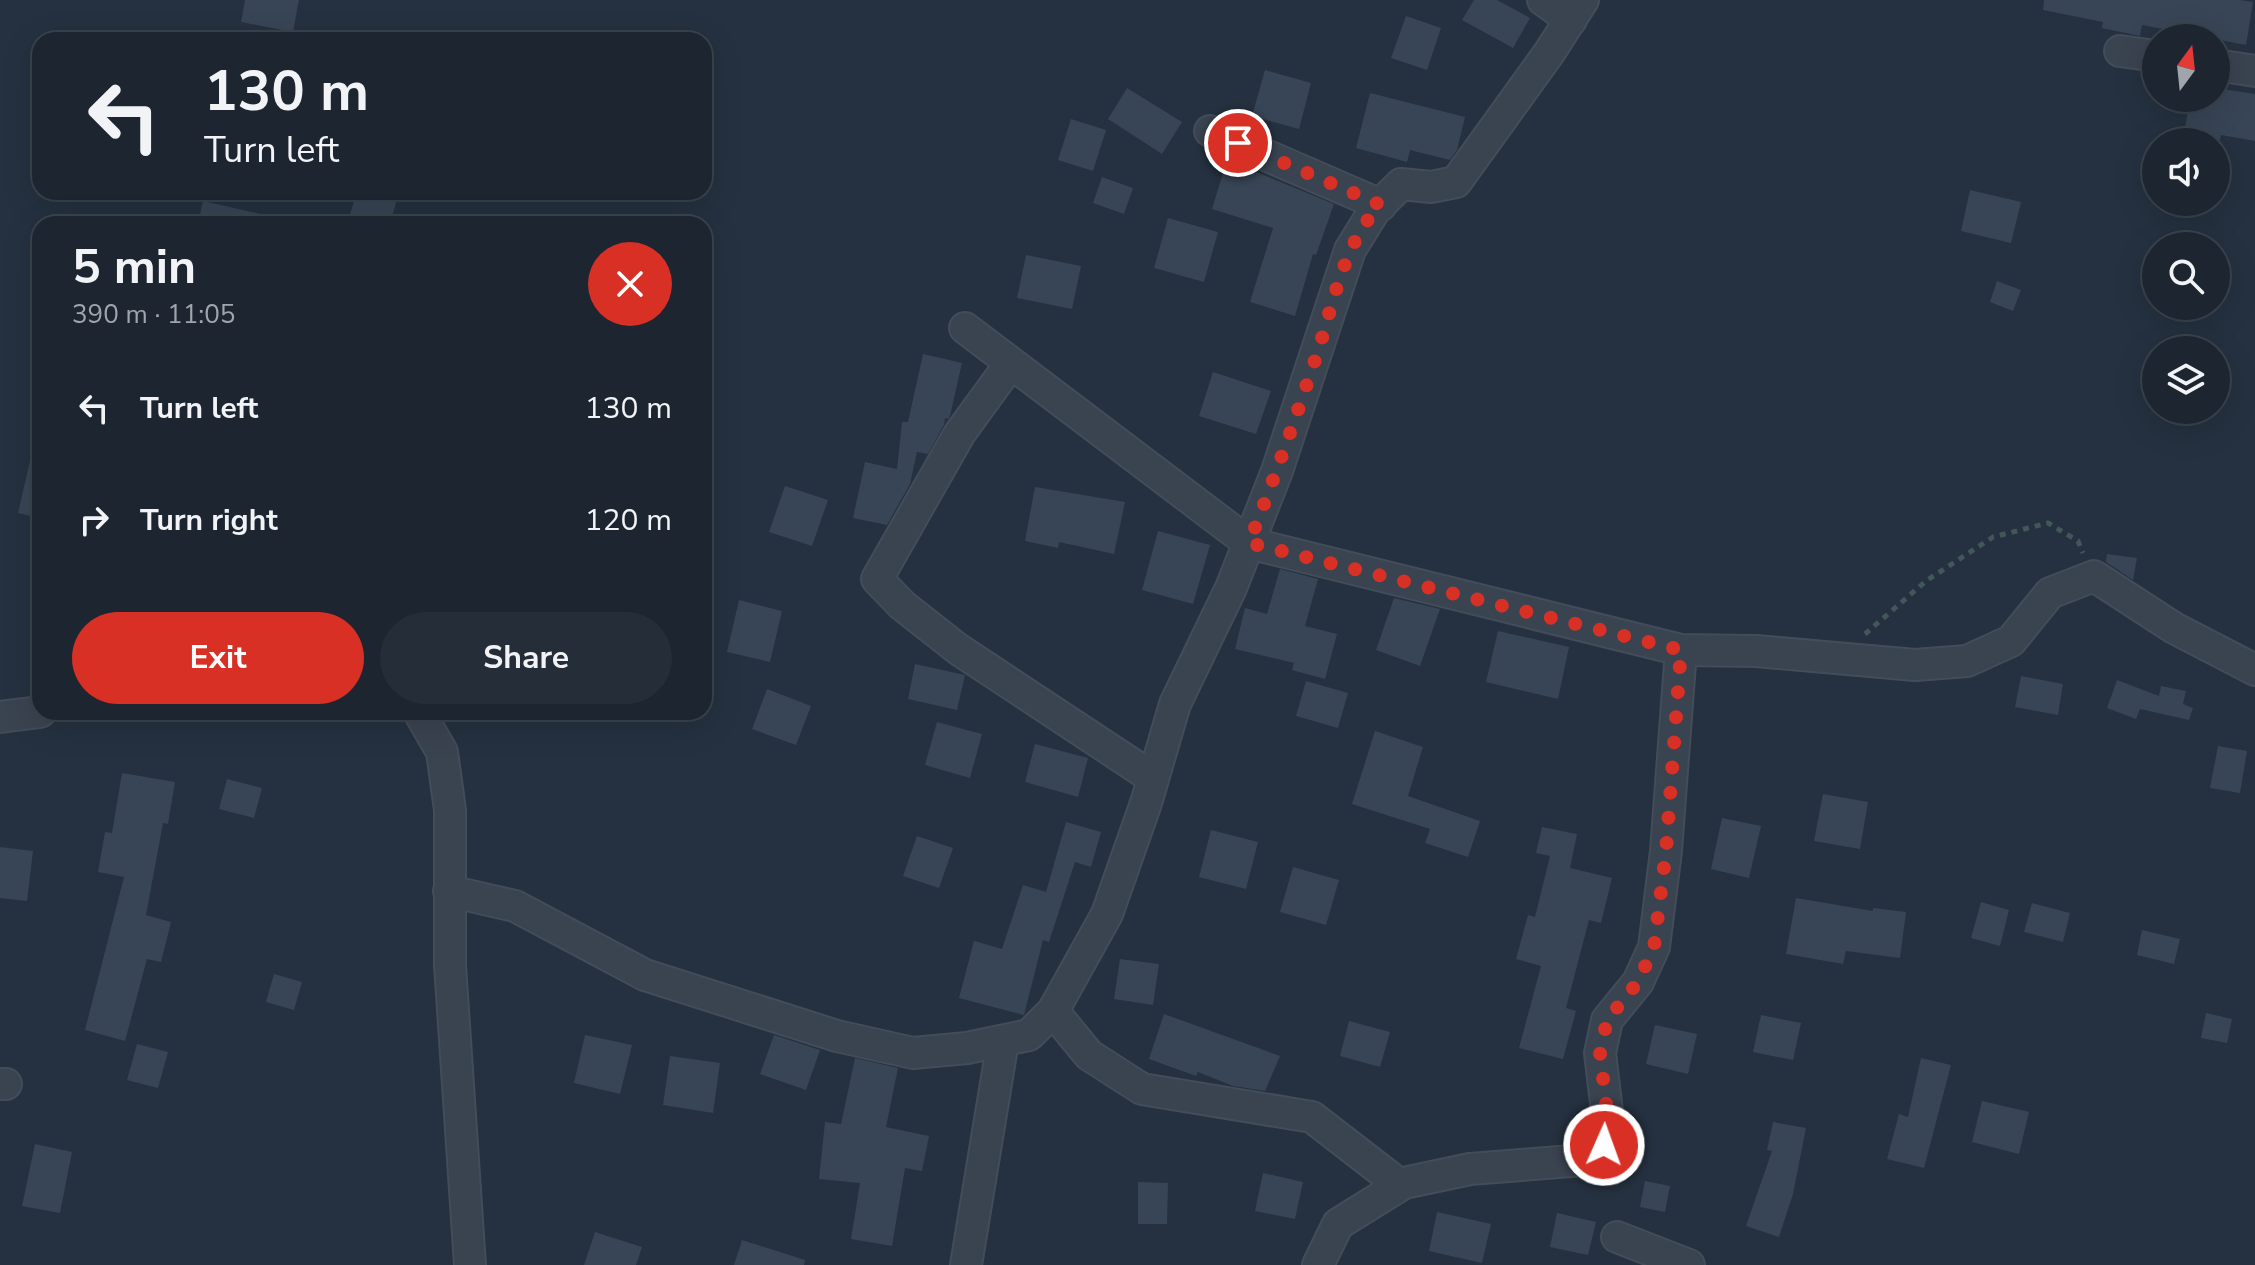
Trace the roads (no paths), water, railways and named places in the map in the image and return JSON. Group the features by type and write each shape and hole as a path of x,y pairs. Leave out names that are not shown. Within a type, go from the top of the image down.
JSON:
{"street":[{"path":"449,891 515,906 645,975 837,1036 913,1053 967,1048 1029,1035 1053,1011 1107,914 1175,704 1231,588 1277,471 1350,250 1374,211 1401,184 1431,187 1456,182 1577,10 1543,0"},
{"path":"2120,51 2142,54"},
{"path":"2230,67 2255,71"},
{"path":"1210,131 1381,205"},
{"path":"965,328 1249,543 1681,650 1756,651 1915,665 1967,661 2011,641 2050,593 2094,576 2174,628 2255,670"},
{"path":"1011,363 960,433 877,579 902,605 958,649 1153,778"},
{"path":"1318,1265 1338,1224 1400,1185 1470,1169 1584,1160 1604,1145 1608,1120 1600,1053 1607,1020 1638,982 1654,947 1666,851 1681,650"},
{"path":"0,717 32,713"},
{"path":"424,720 442,752 450,810 450,965 470,1265"},
{"path":"1053,1011 1089,1055 1142,1089 1312,1117 1400,1185"},
{"path":"966,1265 1003,1041"},
{"path":"1617,1237 1689,1265"}]}
